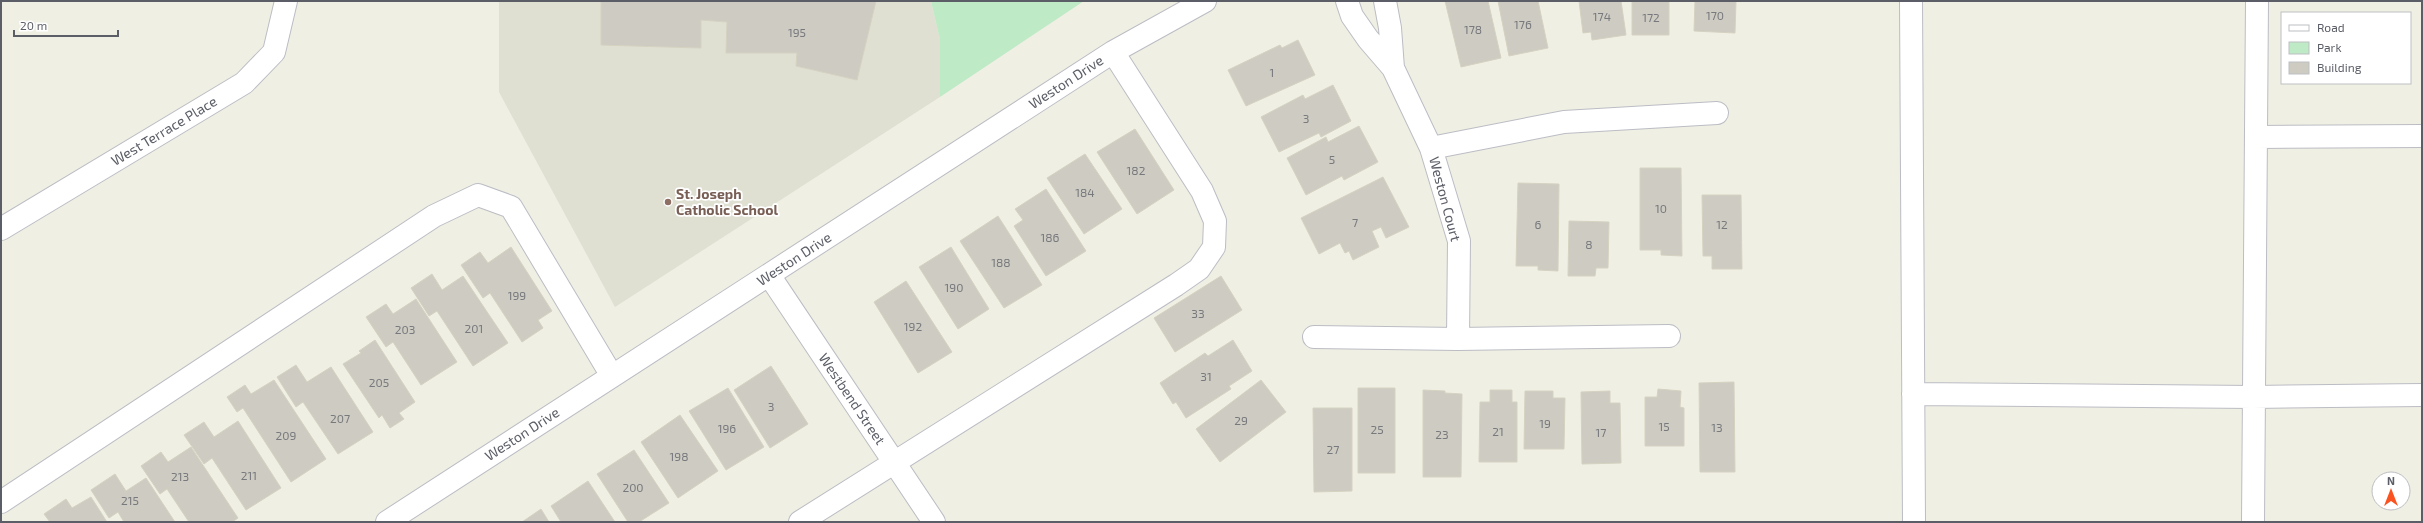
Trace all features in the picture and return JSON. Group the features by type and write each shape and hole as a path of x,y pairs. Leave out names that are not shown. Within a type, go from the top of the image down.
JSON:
{"street":[{"name":"West Terrace Place","path":"1,228 244,83 274,52 286,1"},
{"name":"Weston Drive","path":"387,522 1113,52 1205,1"},
{"name":"Weston Court","path":"1347,1 1352,16 1368,39 1393,68 1431,148 1459,241 1458,339"},
{"name":"Weston Court","path":"1385,1 1390,28 1393,68"},
{"path":"1911,1 1912,394 1914,522"},
{"path":"2253,522 2253,398 2258,137 2257,1"},
{"path":"800,522 1199,269 1214,247 1215,221 1202,191 1113,52"},
{"path":"1431,148 1564,122 1717,113"},
{"path":"2258,137 2422,136"},
{"path":"1,502 434,216 478,195 511,207 612,376"},
{"name":"Westbend Street","path":"769,275 934,522"},
{"path":"1314,337 1458,339 1669,336"},
{"path":"1912,394 2253,398 2422,394"}],"shaded area":[{"name":"St. Joseph Catholic School","path":"499,1 931,1 940,40 940,97 615,307 499,92"}],"green space":[{"path":"931,1 1084,1 940,97 940,40"}],"building":[{"path":"601,1 876,1 857,80 796,66 797,53 726,53 727,22 701,20 701,48 601,45"},
{"path":"1445,1 1488,1 1501,58 1461,67"},
{"path":"1498,1 1538,1 1548,48 1509,56"},
{"path":"1579,1 1621,1 1626,35 1592,40 1591,32 1583,33"},
{"path":"1632,1 1669,1 1669,35 1632,35"},
{"path":"1695,1 1736,1 1735,33 1694,31"},
{"path":"1298,40 1315,75 1246,106 1228,70 1280,45 1282,48"},
{"path":"1333,85 1351,121 1321,137 1319,133 1279,152 1261,117 1303,95 1305,99"},
{"path":"1359,126 1378,162 1344,180 1342,176 1306,195 1287,158 1326,137 1328,142"},
{"path":"1135,129 1174,190 1137,214 1097,152"},
{"path":"1085,154 1122,209 1084,234 1047,178"},
{"path":"1640,168 1681,168 1682,256 1661,255 1661,250 1640,250"},
{"path":"1383,177 1409,227 1386,238 1381,227 1372,231 1379,247 1353,260 1349,251 1345,253 1340,243 1319,254 1301,218"},
{"path":"1518,183 1559,184 1558,271 1538,270 1538,266 1516,266"},
{"path":"1046,189 1086,251 1046,276 1014,226 1023,220 1015,209"},
{"path":"1702,195 1741,195 1742,269 1712,269 1712,256 1703,256"},
{"path":"998,216 1042,285 1004,308 960,241"},
{"path":"1569,221 1609,222 1608,268 1596,268 1595,276 1568,276"},
{"path":"511,247 552,311 538,320 543,328 522,342 490,293 483,298 461,265 480,252 488,263"},
{"path":"951,247 989,309 958,329 919,267"},
{"path":"432,274 442,290 463,276 508,343 473,366 437,311 429,316 411,288"},
{"path":"1221,276 1242,310 1175,352 1154,318"},
{"path":"906,281 952,352 918,373 874,302"},
{"path":"416,299 457,362 421,385 393,342 386,347 366,317 386,304 393,314"},
{"path":"375,340 415,402 399,413 404,419 390,428 382,415 379,418 343,364 361,353 359,351"},
{"path":"1233,340 1252,371 1229,386 1231,389 1186,418 1176,402 1173,404 1160,383 1205,353 1208,356"},
{"path":"296,365 307,382 331,367 373,432 338,454 303,402 296,407 277,377"},
{"path":"771,366 808,424 770,448 734,390"},
{"path":"274,380 326,459 291,482 243,408 237,412 227,397 245,385 251,394"},
{"path":"1261,380 1286,412 1220,462 1196,429"},
{"path":"1734,382 1735,472 1700,472 1699,383"},
{"path":"728,388 764,447 726,470 689,411"},
{"path":"1358,388 1395,388 1395,473 1358,473"},
{"path":"1658,389 1681,391 1680,407 1684,408 1684,446 1645,446 1645,397 1657,397"},
{"path":"1423,390 1445,391 1445,393 1462,394 1461,477 1423,477"},
{"path":"1490,390 1512,390 1512,402 1517,402 1517,462 1479,462 1480,402 1490,402"},
{"path":"1525,391 1553,391 1553,398 1565,398 1564,449 1524,449"},
{"path":"1610,391 1610,403 1620,403 1621,463 1582,464 1581,392"},
{"path":"1313,408 1352,408 1352,491 1314,492"},
{"path":"680,415 718,471 678,498 641,442"},
{"path":"238,421 281,488 246,510 212,458 204,464 184,435 204,422 214,437"},
{"path":"191,447 238,518 232,522 189,522 167,489 160,494 141,466 161,452 168,462"},
{"path":"634,450 669,503 639,522 628,522 597,474"},
{"path":"115,474 126,491 146,478 175,522 124,522 118,512 109,518 91,490"},
{"path":"588,481 615,522 561,522 551,506"},
{"path":"91,497 107,522 50,522 44,514 66,499 72,508"},
{"path":"541,509 549,522 522,522"}],"place":[{"name":"St. Joseph Catholic School","path":"668,202"}]}
